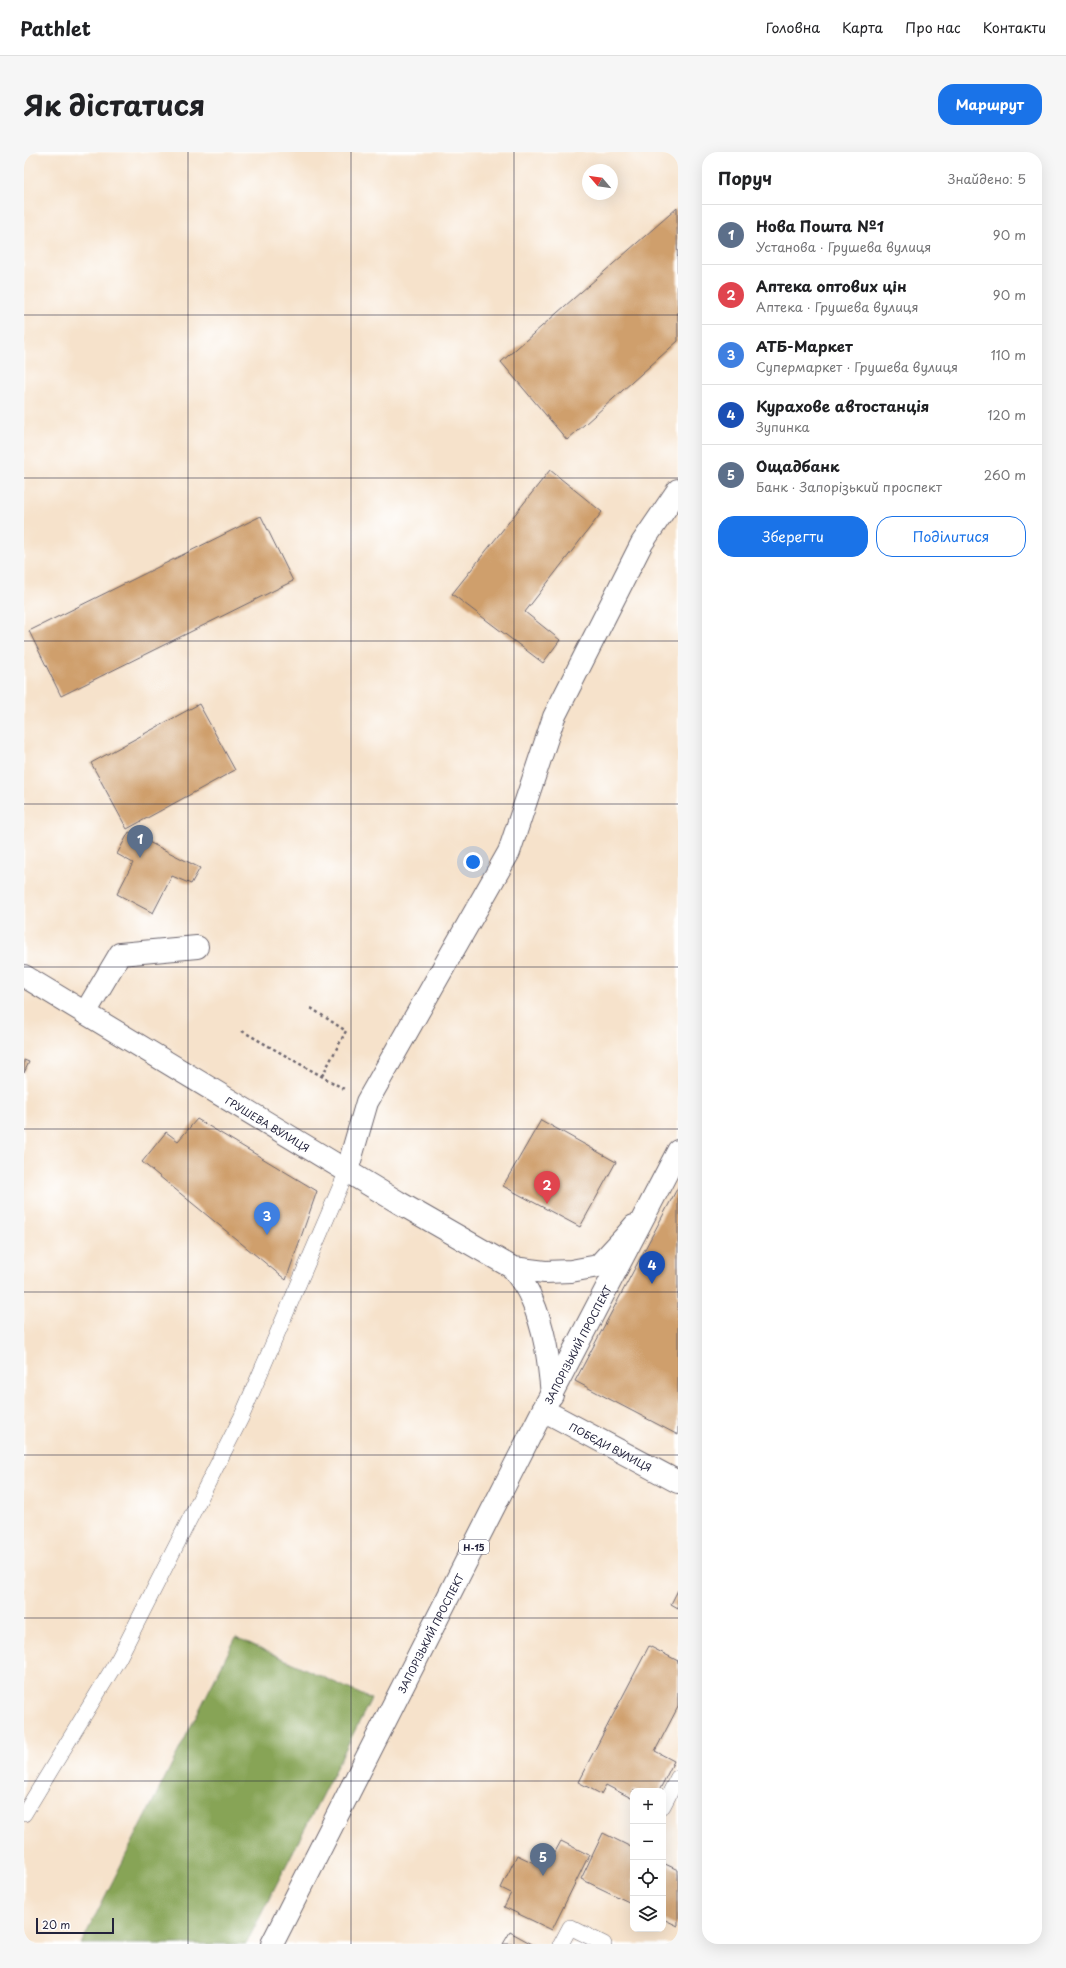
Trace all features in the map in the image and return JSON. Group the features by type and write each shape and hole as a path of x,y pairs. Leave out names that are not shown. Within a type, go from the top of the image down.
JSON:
{"main road":[{"path":"347,1171 367,1102 509,852 554,718 642,543 678,490"},
{"path":"85,1013 120,954 197,947"},
{"name":"ГРУШЕВА ВУЛИЦЯ","path":"24,976 347,1171 513,1268"},
{"name":"ЗАПОРІЗЬКИЙ ПРОСПЕКТ","path":"272,1944 548,1403 678,1153"},
{"path":"513,1268 545,1272 598,1266 623,1239 652,1202"},
{"path":"513,1268 531,1296 543,1328 549,1362 548,1403"},
{"name":"ПОБЄДИ ВУЛИЦЯ","path":"548,1403 678,1482"}],"lane":[{"path":"24,1814 118,1658 241,1418 347,1171"},
{"path":"666,1800 678,1777"},
{"path":"561,1944 570,1927 604,1944"}],"path":[{"path":"311,1008 346,1031 322,1076"},
{"path":"242,1031 367,1102"}],"green space":[{"path":"236,1637 371,1699 246,1944 81,1944"}],"building":[{"path":"677,208 678,341 567,440 501,362"},
{"path":"550,470 602,512 525,612 560,640 543,663 452,594"},
{"path":"261,516 293,581 61,696 29,631"},
{"path":"199,704 235,770 127,829 91,763"},
{"path":"129,832 200,868 191,884 172,876 153,913 117,894 133,863 117,854"},
{"path":"24,1060 29,1062 24,1073"},
{"path":"197,1119 317,1191 286,1280 142,1162 166,1132 178,1141"},
{"path":"541,1120 616,1162 580,1227 503,1186"},
{"path":"678,1187 678,1435 575,1381"},
{"path":"678,1590 678,1608 671,1604"},
{"path":"649,1646 678,1661 678,1707 655,1751 674,1761 660,1788 630,1788 630,1797 606,1785 601,1794 578,1782"},
{"path":"603,1833 630,1846 630,1903 581,1879"},
{"path":"561,1841 589,1855 552,1930 504,1907 511,1893 501,1888 517,1855 536,1864 545,1846 555,1852"},
{"path":"666,1864 678,1870 678,1926 666,1920"},
{"path":"510,1932 532,1944 503,1944"}],"place":[{"name":"Нова Пошта №1","path":"140,858"},
{"name":"Аптека оптових цін","path":"547,1204"},
{"name":"АТБ-Маркет","path":"267,1235"},
{"name":"Курахове автостанцiя","path":"652,1284"},
{"name":"Ощадбанк","path":"543,1876"}]}
